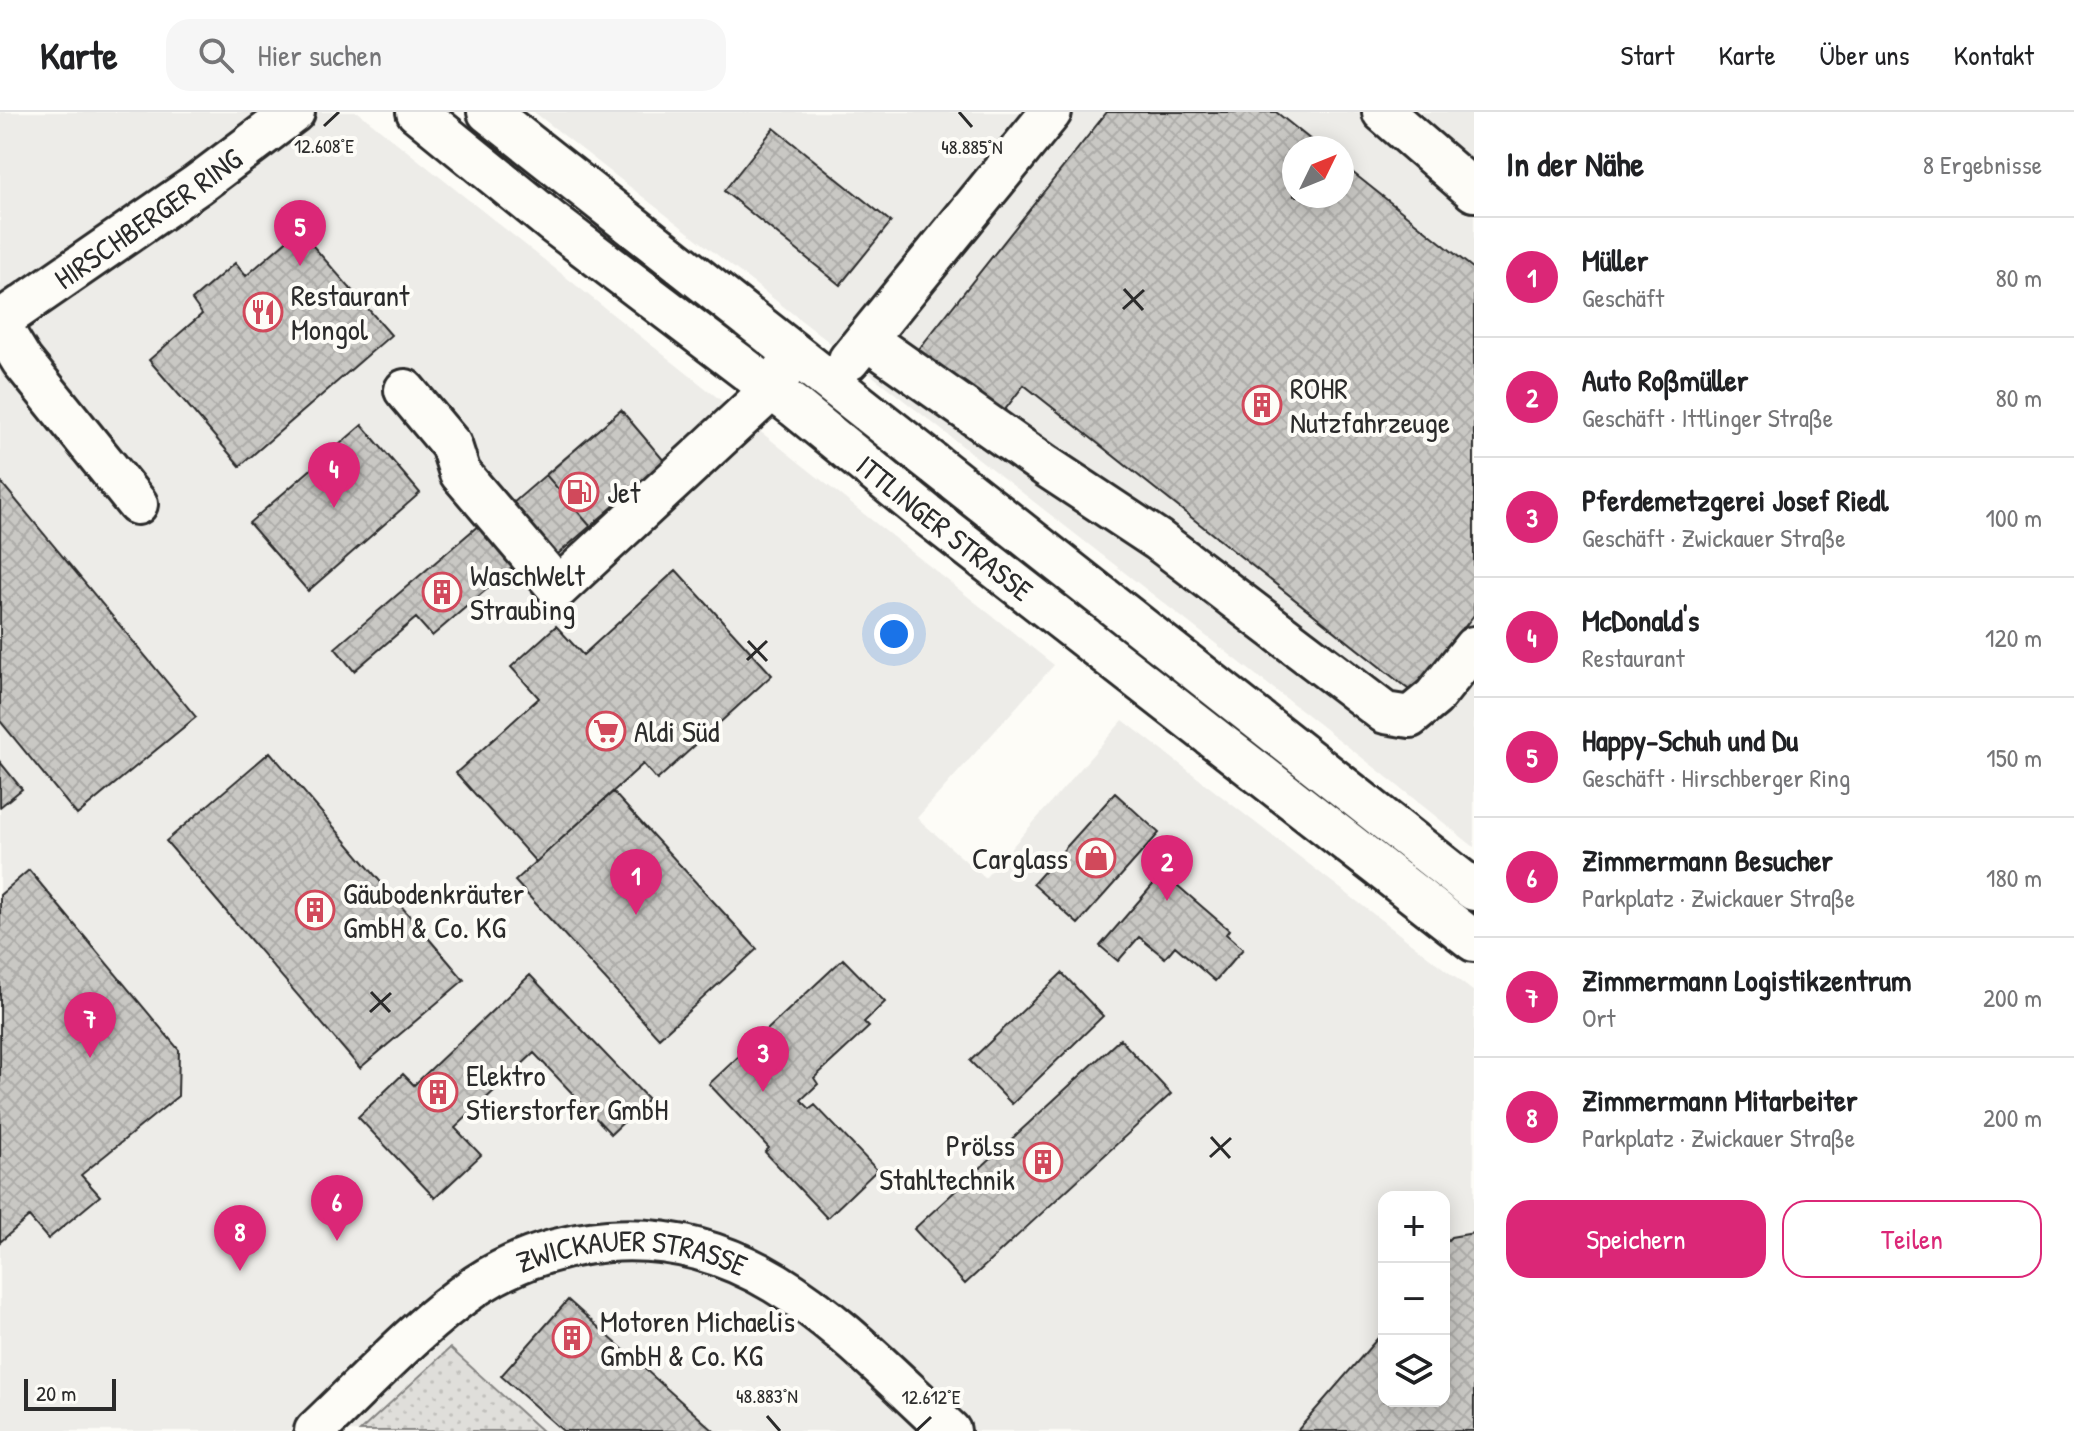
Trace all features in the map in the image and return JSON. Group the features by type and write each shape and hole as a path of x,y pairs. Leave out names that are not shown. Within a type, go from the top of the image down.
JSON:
{"street":[{"name":"HIRSCHBERGER RING","path":"0,323 197,185 294,112"},
{"name":"ITTLINGER STRASSE","path":"417,112 552,222 770,388 937,523 1474,941"},
{"name":"ITTLINGER STRASSE","path":"488,112 1474,890"},
{"path":"831,382 1051,112"},
{"path":"1383,112 1474,191"},
{"path":"0,323 22,361 137,504"},
{"path":"866,339 1046,466 1158,540 1385,713 1410,717 1434,697 1474,647"},
{"path":"405,390 451,445 460,473 558,588 770,388 797,355"},
{"name":"ZWICKAUER STRASSE","path":"315,1431 458,1299 508,1266 580,1243 647,1238 697,1246 737,1260 781,1284 822,1314 950,1431"}],"shaded area":[{"path":"0,112 358,112 1054,665 917,818 985,878 1123,720 1474,992 1474,1431 0,1431"},
{"path":"534,112 1474,112 1474,847 1383,774"},
{"path":"450,1348 542,1431 360,1431"}],"building":[{"name":"ROHR Nutzfahrzeuge","path":"1107,112 1276,112 1306,136 1282,136 1282,208 1354,208 1354,174 1474,269 1474,615 1413,693 1024,385 994,424 911,359"},
{"path":"774,128 891,222 840,285 724,191"},
{"path":"299,230 391,335 240,466 149,360 202,314 192,300 235,263 246,276"},
{"name":"Jet","path":"621,410 665,462 591,527 546,475"},
{"name":"Jet","path":"621,410 665,462 551,560 506,509"},
{"path":"362,425 420,493 308,591 249,523"},
{"path":"0,481 196,717 77,815 0,721"},
{"name":"WaschWelt Straubing","path":"479,525 514,566 432,636 416,618 354,671 335,648"},
{"name":"Aldi Süd","path":"676,570 772,675 657,780 643,764 536,862 456,773 539,698 511,667 556,626 583,655"},
{"name":"Gäubodenkräuter GmbH & Co. KG","path":"270,752 464,980 360,1068 166,841"},
{"path":"0,762 22,789 0,807"},
{"path":"613,792 757,949 659,1038 515,881"},
{"name":"Carglass","path":"1115,793 1159,833 1078,924 1033,884"},
{"path":"29,870 179,1050 178,1096 81,1175 100,1196 48,1239 29,1217 0,1242 0,895"},
{"path":"1163,873 1229,930 1226,934 1243,949 1215,981 1175,946 1165,958 1139,937 1118,961 1100,946"},
{"path":"843,959 885,1002 864,1022 869,1027 814,1078 818,1084 801,1100 810,1109 815,1105 877,1170 827,1218 765,1152 769,1148 709,1084"},
{"path":"1062,973 1103,1016 1012,1104 970,1061"},
{"name":"Elektro Stierstorfer GmbH","path":"530,975 648,1099 611,1134 534,1053 455,1128 481,1155 435,1198 358,1117 403,1074 414,1085"},
{"name":"Prölss Stahltechnik","path":"1120,1039 1171,1094 965,1284 914,1229"},
{"path":"1474,1233 1474,1431 1297,1431 1378,1338 1378,1407 1450,1407 1451,1237"},
{"name":"Motoren Michaelis GmbH & Co. KG","path":"568,1300 714,1431 563,1431 501,1376"}],"place":[{"name":"Happy-Schuh und Du","path":"300,266"},
{"name":"Restaurant Mongol","path":"263,312"},
{"name":"ROHR Nutzfahrzeuge","path":"1262,405"},
{"name":"Jet","path":"579,492"},
{"name":"McDonald's","path":"334,508"},
{"name":"WaschWelt Straubing","path":"442,592"},
{"name":"Aldi Süd","path":"606,731"},
{"name":"Carglass","path":"1096,858"},
{"name":"Auto Roßmüller","path":"1167,901"},
{"name":"Gäubodenkräuter GmbH & Co. KG","path":"315,910"},
{"name":"Müller","path":"636,915"},
{"name":"Zimmermann Logistikzentrum","path":"90,1058"},
{"name":"Elektro Stierstorfer GmbH","path":"438,1092"},
{"name":"Pferdemetzgerei Josef Riedl","path":"763,1092"},
{"name":"Prölss Stahltechnik","path":"1043,1162"},
{"name":"Zimmermann Besucher","path":"337,1241"},
{"name":"Zimmermann Mitarbeiter","path":"240,1271"},
{"name":"Motoren Michaelis GmbH & Co. KG","path":"572,1338"}]}
